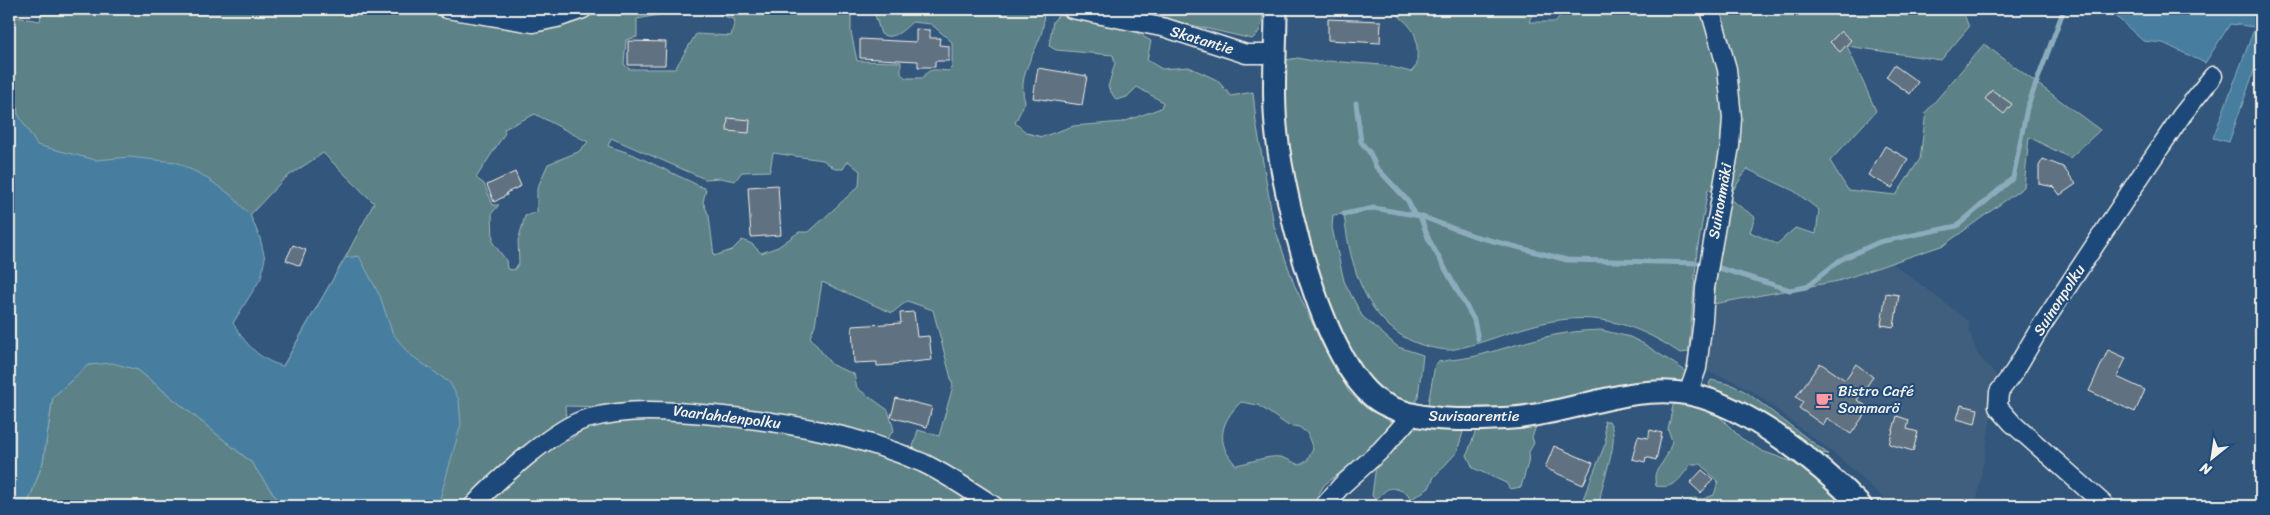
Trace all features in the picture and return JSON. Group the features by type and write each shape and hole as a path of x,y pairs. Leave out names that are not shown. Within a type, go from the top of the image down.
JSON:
{"street":[{"path":"448,9 532,23 557,18 583,9"},
{"name":"Skatantie","path":"1072,9 1166,28 1246,54 1274,54"},
{"name":"Suvisaarentie","path":"1276,9 1274,54 1275,111 1285,186 1293,226 1322,308 1350,373 1362,388 1380,402 1412,415 1441,418 1512,418 1555,413 1632,394 1664,392 1688,394 1721,405 1760,426 1830,476 1862,506"},
{"name":"Suinonmäki","path":"1688,394 1697,368 1705,288 1730,146 1732,118 1728,69 1710,9"},
{"name":"Suinonpolku","path":"2106,506 2012,423 1998,407 1999,392 2014,372 2040,328 2144,171 2182,115 2213,76"},
{"name":"Vaarlahdenpolku","path":"474,506 493,484 556,435 584,419 655,409 786,424 821,431 880,447 922,463 954,480 994,506"},
{"path":"1324,506 1341,486 1381,450 1412,415"}],"shaded area":[{"path":"2108,9 2261,9 2261,51 2229,142 2213,138 2255,27 2230,24 2205,63 2163,43 2143,41"},
{"path":"9,110 18,114 37,145 96,160 129,157 176,162 202,175 231,195 250,215 260,238 265,258 261,278 233,323 254,350 274,363 283,366 345,258 359,256 380,296 392,332 408,353 450,383 459,400 461,424 438,506 282,506 251,462 138,370 112,363 88,365 53,397 43,462 27,506 9,506"},
{"path":"1892,263 1969,321 1970,333 1978,355 1998,377 1976,506 1892,506 1841,459 1760,397 1736,382 1697,368 1713,304 1838,281"}],"green space":[{"path":"42,9 410,9 508,27 579,16 594,9 690,9 637,19 637,37 626,40 624,64 629,69 675,69 696,34 731,36 735,20 705,9 851,9 851,32 857,61 901,62 901,74 906,78 923,78 927,72 937,70 948,71 952,67 952,42 931,24 912,22 898,34 886,36 881,34 875,15 865,9 1031,9 1043,11 1043,23 1041,34 1027,66 1024,78 1025,102 1015,123 1027,133 1042,137 1073,126 1123,122 1161,108 1163,102 1137,87 1127,97 1116,100 1108,87 1115,63 1113,55 1056,50 1049,46 1053,21 1059,15 1132,30 1151,41 1147,60 1162,69 1189,67 1217,80 1231,96 1253,92 1256,122 1274,226 1294,284 1324,348 1349,392 1366,408 1392,422 1392,426 1372,448 1324,485 1312,506 1012,506 913,447 918,430 939,436 953,386 933,310 907,301 892,313 822,282 815,325 810,337 832,365 854,374 857,388 888,410 894,430 886,440 608,407 565,406 568,441 590,425 640,415 779,428 863,448 917,468 983,506 340,506 257,411 345,258 374,203 323,153 284,179 250,215 258,233 263,261 257,282 233,323 57,152 36,145 9,110 18,114 16,94 9,92 9,16 40,21","holes":["535,114 588,142 578,152 548,164 537,189 537,212 525,216 518,241 519,263 514,270 507,269 506,260 493,243 492,213 499,205 493,205 484,184 476,178 505,133 504,129","611,138 705,179 720,178 735,181 742,172 770,171 773,153 823,160 835,169 843,169 848,161 860,171 859,186 809,232 799,232 778,247 761,253 752,244 742,240 732,250 714,256 709,216 703,202 706,189 632,154 608,146","1241,402 1258,405 1287,425 1299,427 1307,433 1313,449 1307,461 1299,465 1285,458 1275,457 1236,465 1229,457 1223,441 1225,425 1228,417"]},
{"path":"1122,9 1263,9 1260,29 1252,39"},
{"path":"1391,9 1534,9 1529,22 1556,22 1564,9 1962,9 1969,27 1941,60 1847,46 1876,111 1830,161 1848,190 1896,195 1920,159 1926,112 1984,44 2100,130 2070,158 2029,137 2024,187 1944,245 1838,281 1713,304 1728,199 1708,189 1697,252 1689,347 1688,352 1680,353 1644,333 1626,326 1590,319 1552,321 1450,350 1424,346 1402,336 1385,322 1371,304 1353,262 1344,214 1333,215 1332,228 1344,281 1362,316 1398,347 1423,355 1418,397 1413,407 1369,382 1345,341 1301,223 1286,135 1283,66 1286,60 1298,58 1318,62 1383,65 1411,72 1417,65 1416,38 1414,32","holes":["1747,169 1794,191 1819,210 1816,234 1795,228 1777,244 1750,232 1755,217 1728,198"]},
{"path":"1601,330 1630,337 1644,344 1687,372 1684,381 1536,406 1433,408 1428,404 1435,365 1438,362 1475,356 1553,335"},
{"path":"112,362 138,370 251,462 282,506 27,506 43,462 53,397 88,365"},
{"path":"1711,380 1732,385 1746,392 1828,454 1819,453 1713,390 1709,384"},
{"path":"1674,401 1691,403 1716,413 1741,438 1762,451 1790,461 1809,472 1847,506 1687,506 1693,498 1703,499 1714,495 1718,482 1701,464 1691,464 1673,484 1663,487 1656,486 1655,474 1667,456 1672,441 1668,429"},
{"path":"1604,421 1609,421 1613,439 1600,501 1607,504 1607,506 1580,506 1606,442"},
{"path":"1537,424 1532,437 1534,443 1529,452 1521,487 1510,489 1506,483 1473,468 1467,455 1477,427"},
{"path":"1419,427 1462,428 1463,432 1457,452 1434,477 1429,488 1410,500 1408,494 1390,488 1376,500 1372,496 1376,465 1407,433"}],"building":[{"path":"1328,19 1381,21 1380,43 1328,40"},
{"path":"916,29 930,30 930,38 940,38 939,45 949,46 949,61 935,61 935,67 918,67 918,61 860,58 860,39 916,42"},
{"path":"1841,31 1851,40 1840,52 1830,42"},
{"path":"628,41 666,42 665,65 628,65"},
{"path":"1894,65 1918,82 1910,94 1886,77"},
{"path":"1038,68 1087,76 1082,105 1033,98"},
{"path":"1992,90 2012,104 2004,114 1985,99"},
{"path":"728,118 750,120 749,133 727,131"},
{"path":"1885,146 1908,159 1892,188 1868,175"},
{"path":"2043,159 2063,167 2076,184 2060,195 2054,187 2039,184 2039,166"},
{"path":"515,172 521,186 506,193 507,195 494,202 487,185"},
{"path":"778,185 781,235 751,237 748,187"},
{"path":"293,245 306,250 300,266 286,260"},
{"path":"1886,293 1899,295 1894,327 1881,325"},
{"path":"914,312 917,337 929,336 932,360 877,366 877,362 854,363 852,326 901,323 900,313"},
{"path":"2108,350 2126,358 2117,377 2145,390 2135,412 2089,391"},
{"path":"1820,363 1845,380 1856,364 1873,377 1857,400 1869,408 1851,434 1827,418 1823,425 1799,408 1803,402 1796,397"},
{"path":"896,398 932,407 927,427 891,417"},
{"path":"1961,405 1978,409 1975,424 1957,419"},
{"path":"1897,416 1909,420 1907,429 1918,432 1913,451 1889,444"},
{"path":"1650,430 1662,433 1656,460 1646,457 1645,462 1632,459 1638,436 1648,438"},
{"path":"1554,446 1593,463 1583,485 1545,468"},
{"path":"1702,470 1713,479 1701,493 1690,483"}],"waterway":[{"path":"1716,267 1790,290 1806,287 1840,260 1879,242 1957,226 2013,178 2027,108 2064,9"},
{"path":"1356,103 1361,142 1370,153 1376,167 1408,201 1414,214"},
{"path":"1344,214 1374,208 1420,216 1474,236 1567,260 1702,263"},
{"path":"1420,216 1429,240 1474,320 1478,339"}],"place":[{"name":"Bistro Café Sommarö","path":"1824,400"}]}
